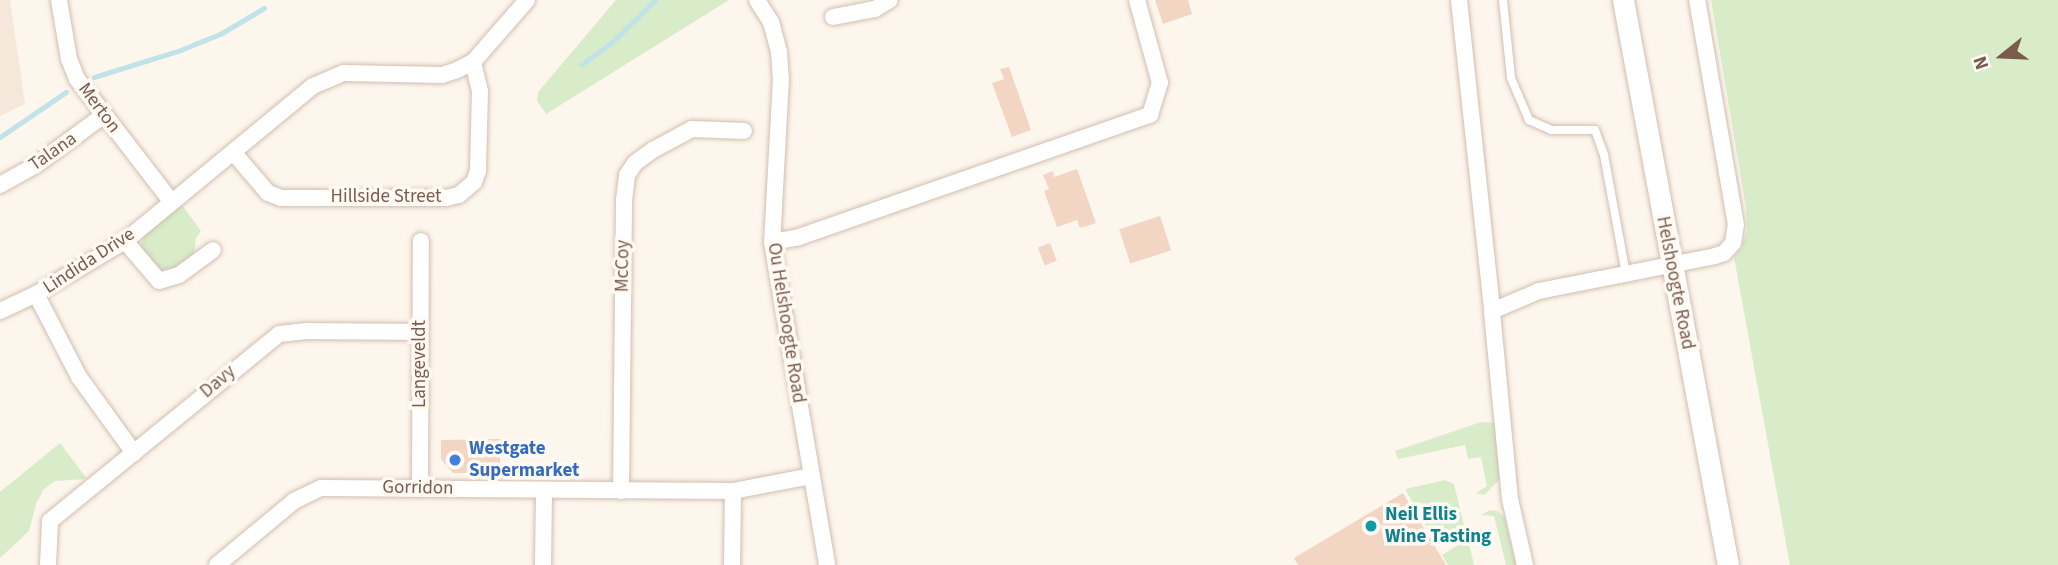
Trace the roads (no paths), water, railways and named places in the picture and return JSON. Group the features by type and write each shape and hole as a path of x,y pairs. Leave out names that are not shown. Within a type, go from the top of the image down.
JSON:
{"main road":[{"name":"Helshoogte Road","path":"1623,0 1728,565"}],"street":[{"name":"Merton","path":"59,0 69,60 77,79 171,201"},
{"path":"171,201 313,86 331,76 366,72 442,75 473,62 527,0"},
{"name":"Ou Helshoogte Road","path":"757,0 771,23 781,78 772,242 827,565"},
{"path":"832,17 875,9 890,0"},
{"path":"772,242 799,237 1150,115 1160,83 1137,0"},
{"path":"1459,0 1510,499 1525,565"},
{"path":"1492,311 1539,291 1724,253 1730,248 1735,236 1697,0"},
{"name":"Hillside Street","path":"233,152 268,193 281,198 446,198 459,195 474,183 478,171 480,91 473,62"},
{"name":"Talana","path":"0,186 36,165 104,115"},
{"name":"McCoy","path":"621,491 624,200 627,176 644,156 692,129 744,131"},
{"name":"Lindida Drive","path":"0,311 36,294 125,241 171,201"},
{"path":"125,241 159,281 179,275 212,250"},
{"name":"Langeveldt","path":"420,488 421,241"},
{"path":"36,294 79,377 134,453"},
{"name":"Davy","path":"48,565 50,522 279,334 307,331 420,332"},
{"name":"Gorridon","path":"217,565 294,501 321,488 733,491 811,476"},
{"path":"543,565 544,490"},
{"path":"732,565 733,491"}],"lane":[{"path":"1503,0 1511,78 1529,120 1551,130 1595,130 1604,155 1626,274"}],"waterway":[{"path":"582,64 612,42 655,0"},
{"path":"94,77 178,51 222,33 264,8"},
{"path":"0,137 66,92"}],"place":[{"name":"Westgate Supermarket","path":"455,460"},
{"name":"Neil Ellis Wine Tasting","path":"1371,526"}]}
